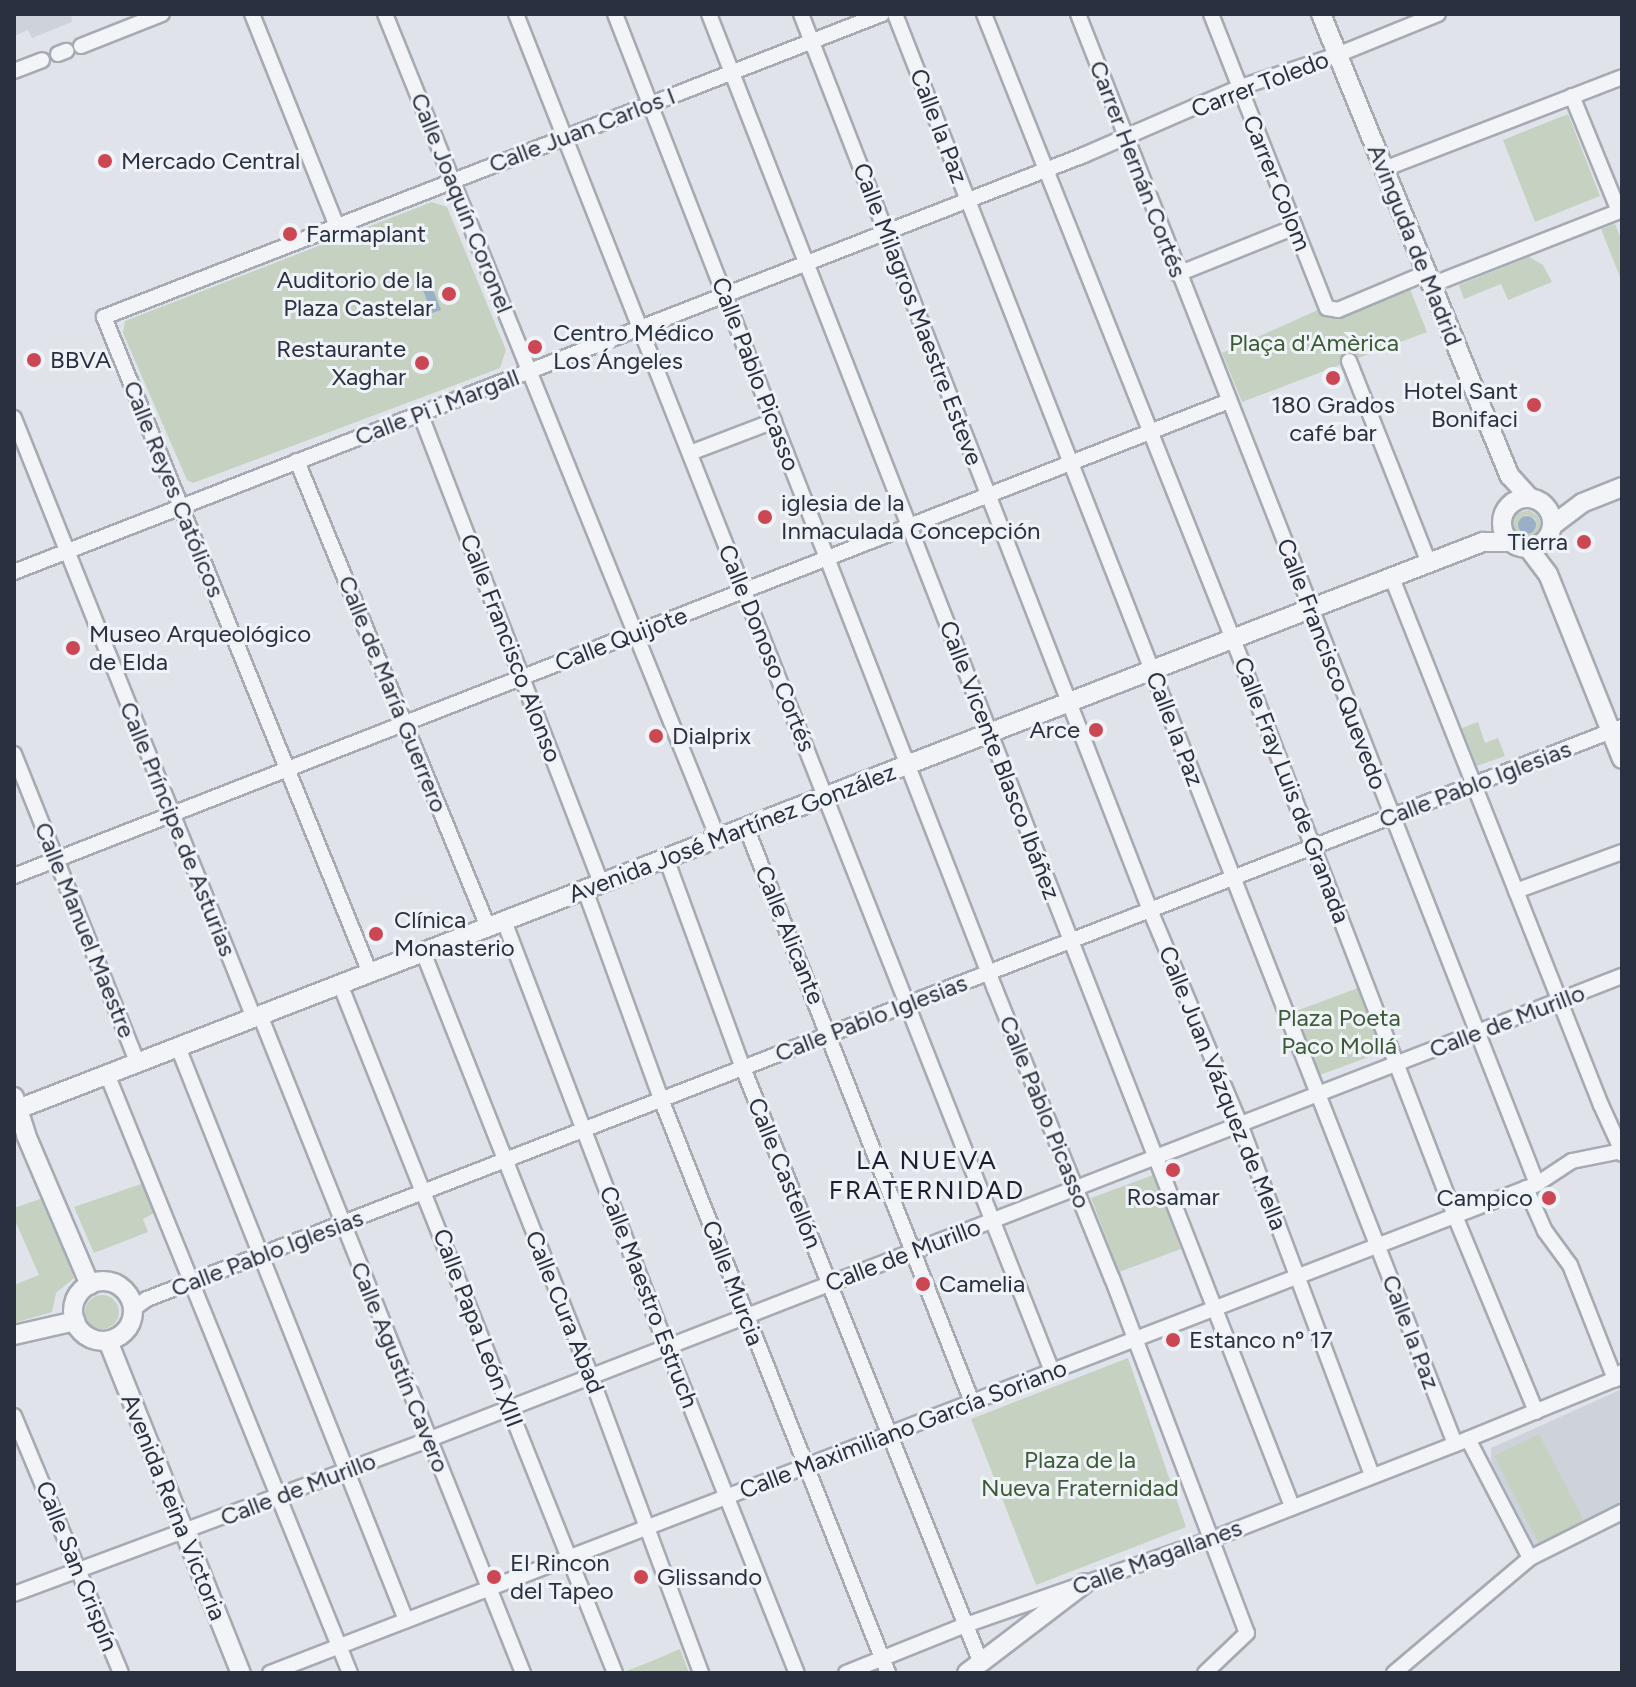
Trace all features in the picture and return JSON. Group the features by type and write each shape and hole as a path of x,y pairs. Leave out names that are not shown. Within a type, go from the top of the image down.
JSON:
{"street":[{"path":"81,46 162,14"},
{"path":"252,14 337,226"},
{"name":"Calle Joaquín Coronel","path":"385,14 718,838"},
{"name":"Calle Donoso Cortés","path":"516,14 1052,1371"},
{"name":"Calle Pablo Picasso","path":"615,14 1076,1188 1247,1633 1205,1673"},
{"name":"Calle Vicente Blasco Ibáñez","path":"709,14 1069,942 1292,1506"},
{"name":"Calle Milagros Maestre Esteve","path":"801,14 1069,703"},
{"name":"Calle Juan Carlos I","path":"104,317 882,14"},
{"name":"Calle la Paz","path":"895,14 1378,1246 1461,1442 1530,1558"},
{"name":"Calle Fray Luis de Granada","path":"984,14 1233,639 1455,1216 1536,1412"},
{"name":"Carrer Hernán Cortés","path":"1078,14 1197,323"},
{"name":"Carrer Colom","path":"1211,14 1327,308 1338,310 1429,279"},
{"name":"Avinguda de Madrid","path":"1321,14 1510,476 1529,497"},
{"name":"Carrer Toledo","path":"1084,155 1238,88 1337,55 1438,14"},
{"path":"14,71 42,60"},
{"path":"1384,169 1622,77"},
{"path":"1429,279 1621,211 1572,96"},
{"name":"Calle Pi i Margall","path":"14,572 1084,155"},
{"path":"1178,274 1295,227"},
{"name":"Calle Reyes Católicos","path":"104,317 370,973"},
{"name":"Calle Francisco Quevedo","path":"1197,323 1313,608 1476,1033 1532,1186 1545,1231 1570,1265 1619,1376"},
{"path":"1349,361 1438,560"},
{"name":"Calle Quijote","path":"14,876 1229,401"},
{"name":"Calle Francisco Alonso","path":"420,413 522,678 593,886"},
{"name":"Calle Príncipe de Asturias","path":"14,418 172,814 257,1016"},
{"path":"690,453 774,421"},
{"name":"Calle de María Guerrero","path":"297,461 405,723 496,924"},
{"name":"Avinguda de Madrid","path":"1509,505 1510,476"},
{"path":"1483,542 1502,524 1509,505 1529,497 1546,506 1582,503 1622,487"},
{"path":"1483,542 1543,538 1582,503"},
{"path":"1546,506 1543,538 1548,574 1616,729 1622,759"},
{"path":"1502,524 1510,542"},
{"name":"Avenida José Martínez González","path":"16,1103 178,1047 1483,542"},
{"path":"1392,578 1622,1152"},
{"name":"Calle Juan Vázquez de Mella","path":"1069,703 1150,910 1240,1124 1372,1475"},
{"name":"Calle Pablo Iglesias","path":"133,1309 147,1299 191,1281 1616,729"},
{"name":"Calle Manuel Maestre","path":"14,754 137,1062"},
{"name":"Calle Alicante","path":"746,827 830,1034 972,1402"},
{"path":"1516,891 1622,852"},
{"name":"Calle Castellón","path":"666,858 743,1068 963,1626 974,1668"},
{"name":"Calle Murcia","path":"593,886 661,1099 888,1673"},
{"name":"Calle Maestro Estruch","path":"496,924 585,1129 667,1347 797,1673"},
{"name":"Calle Cura Abad","path":"423,952 591,1377 701,1673"},
{"name":"Calle de Murillo","path":"14,1594 430,1439 1622,976"},
{"name":"Calle Papa León XIII","path":"340,984 615,1673"},
{"name":"Calle Agustín Cavero","path":"257,1016 523,1673"},
{"path":"178,1047 406,1620"},
{"path":"107,1074 350,1673"},
{"path":"16,1103 90,1285"},
{"name":"Calle Maximiliano García Soriano","path":"270,1673 1532,1186 1572,1161 1622,1152"},
{"path":"109,1282 118,1286 125,1291 133,1309 129,1326 108,1341 92,1339 75,1321 75,1302 90,1285 109,1282"},
{"path":"14,1335 75,1321"},
{"name":"Avenida Reina Victoria","path":"108,1341 241,1673"},
{"name":"Calle Magallanes","path":"846,1673 963,1626 1212,1539 1536,1412 1619,1376"},
{"name":"Calle San Crispín","path":"14,1416 121,1673"},
{"path":"1394,1673 1530,1558 1622,1512"},
{"path":"974,1668 1085,1583"}],"shaded area":[{"path":"14,14 71,14 72,22 32,38 28,30 14,36"},
{"path":"1622,1389 1622,1505 1542,1545 1534,1545 1491,1461 1491,1448"}],"green space":[{"path":"1568,114 1600,196 1535,222 1503,140"},
{"path":"432,202 447,207 506,350 500,368 193,483 187,480 123,333 125,321"},
{"path":"1615,224 1622,241 1622,282 1601,229"},
{"path":"1529,257 1543,265 1552,282 1508,300 1501,284 1464,299 1459,285"},
{"name":"Plaça d'Amèrica","path":"1410,289 1427,332 1242,402 1222,353 1320,309 1337,319"},
{"path":"1529,510 1538,516 1542,526 1536,536 1525,539 1515,534 1512,523 1518,513","holes":["1526,515 1535,519 1535,529 1528,534 1517,525"]},
{"path":"1478,722 1485,743 1498,738 1505,756 1477,766 1462,728"},
{"name":"Plaza Poeta Paco Mollá","path":"1358,988 1382,1052 1320,1075 1296,1011"},
{"path":"1153,1175 1181,1249 1119,1272 1091,1198"},
{"path":"144,1183 154,1213 143,1219 148,1232 94,1253 74,1207"},
{"path":"43,1198 74,1278 56,1293 52,1312 14,1323 14,1285 39,1275 14,1218 14,1208"},
{"path":"102,1295 114,1300 119,1312 114,1324 102,1329 90,1324 85,1312 90,1300"},
{"name":"Plaza de la Nueva Fraternidad","path":"1128,1358 1186,1527 1036,1585 971,1419"},
{"path":"1539,1434 1584,1521 1539,1544 1494,1456"},
{"path":"680,1649 689,1673 621,1673 652,1661"}],"water":[{"path":"430,282 441,310 432,313 421,285"},
{"path":"1523,516 1531,516 1536,525 1534,532 1523,534 1518,529 1518,521"}],"place":[{"name":"Mercado Central","path":"105,161"},
{"name":"Farmaplant","path":"290,234"},
{"name":"Auditorio de la Plaza Castelar","path":"449,294"},
{"name":"Centro Médico Los Ángeles","path":"535,347"},
{"name":"BBVA","path":"34,360"},
{"name":"Restaurante Xaghar","path":"422,363"},
{"name":"180 Grados café bar","path":"1333,378"},
{"name":"Hotel Sant Bonifaci","path":"1534,405"},
{"name":"iglesia de la Inmaculada Concepción","path":"765,517"},
{"name":"Tierra","path":"1584,542"},
{"name":"Museo Arqueológico de Elda","path":"73,648"},
{"name":"Arce","path":"1096,730"},
{"name":"Dialprix","path":"656,736"},
{"name":"Clínica Monasterio","path":"376,934"},
{"name":"Rosamar","path":"1173,1170"},
{"name":"Campico","path":"1549,1198"},
{"name":"Camelia","path":"923,1284"},
{"name":"Estanco nº 17","path":"1173,1340"},
{"name":"El Rincon del Tapeo","path":"494,1577"},
{"name":"Glissando","path":"641,1577"}],"district":[{"name":"LA NUEVA FRATERNIDAD","path":"927,1176"}]}
